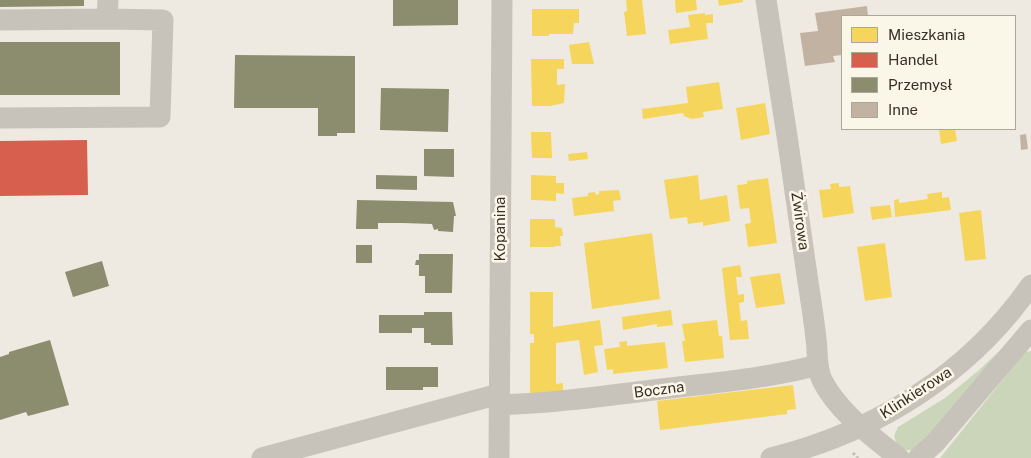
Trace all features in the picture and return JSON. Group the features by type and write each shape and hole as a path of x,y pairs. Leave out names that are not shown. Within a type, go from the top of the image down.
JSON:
{"street":[{"name":"Kopanina","path":"499,458 502,0"},
{"name":"Żwirowa","path":"766,0 821,378 830,393 862,427 899,458"},
{"path":"0,20 108,10 163,20 160,117 0,118"},
{"name":"Klinkierowa","path":"771,458 807,448 862,427 917,396 959,365 983,342 1004,320 1031,285"},
{"path":"918,458 935,442 1031,330"},
{"name":"Boczna","path":"262,458 499,400 555,402 726,382 775,375 818,365"}],"path":[{"path":"853,454 858,458"}],"green space":[{"path":"1008,343 931,434 911,450 897,445 894,436 898,427 945,398"},
{"path":"1031,351 1031,458 940,458 1025,352"}],"building: Mieszkania":[{"path":"626,0 642,0 646,34 627,36 624,12 627,11"},
{"path":"675,0 696,0 697,10 676,13"},
{"path":"718,0 743,0 743,2 719,6"},
{"path":"532,9 579,9 579,23 574,23 573,34 532,36"},
{"path":"705,13 705,15 713,14 713,23 706,23 708,39 670,44 668,30 690,27 688,15"},
{"path":"589,42 594,64 572,64 569,45"},
{"path":"531,59 564,59 564,69 557,69 557,85 565,84 564,103 550,106 532,106"},
{"path":"719,82 723,109 703,112 704,117 692,119 684,116 683,113 643,119 642,109 688,103 686,87"},
{"path":"765,103 770,134 741,140 736,108"},
{"path":"939,130 955,130 957,141 941,144"},
{"path":"531,132 551,132 552,158 532,158"},
{"path":"587,152 588,159 569,161 568,154"},
{"path":"531,175 556,176 556,183 564,183 564,194 556,193 556,201 531,200"},
{"path":"698,175 700,200 727,195 730,221 703,226 703,222 688,224 687,217 670,219 664,180"},
{"path":"768,178 777,243 748,247 745,224 751,223 749,208 740,209 737,185 747,184 747,181"},
{"path":"839,183 839,187 850,186 854,213 823,218 819,190 831,189 830,184"},
{"path":"619,190 621,200 613,201 614,211 574,216 572,198 588,196 588,193 595,192 596,195 599,194 599,191"},
{"path":"942,192 942,198 949,197 951,210 895,217 894,200 899,199 899,203 928,199 927,194"},
{"path":"890,205 892,217 872,220 870,207"},
{"path":"981,210 986,259 965,261 959,213"},
{"path":"530,219 555,219 555,227 562,228 563,236 560,236 561,246 530,247"},
{"path":"652,233 660,299 592,309 584,243"},
{"path":"885,243 892,297 865,301 857,247"},
{"path":"740,265 742,277 736,277 738,295 744,294 744,302 739,303 741,321 747,320 749,339 730,340 722,268"},
{"path":"780,273 785,304 756,308 750,277"},
{"path":"530,292 553,292 553,327 600,320 603,345 594,346 598,372 584,375 579,340 556,343 556,384 563,383 563,395 530,396 530,343 534,343 534,334 530,334"},
{"path":"671,310 673,325 657,327 657,324 623,330 622,317"},
{"path":"717,320 719,336 722,336 724,358 685,362 682,341 685,341 682,324"},
{"path":"627,341 627,346 665,342 668,368 613,374 613,369 607,370 604,349 620,347 619,342"},
{"path":"793,385 796,409 787,410 787,414 660,430 657,401"}],"building: Handel":[{"path":"87,140 88,195 0,196 0,141"}],"building: Przemysł":[{"path":"0,0 84,0 84,6 0,7"},
{"path":"393,0 458,0 458,25 393,26"},
{"path":"0,42 120,42 120,95 0,95"},
{"path":"235,55 355,56 355,133 337,133 337,136 318,136 318,108 234,108"},
{"path":"381,88 449,89 448,132 380,130"},
{"path":"424,149 454,149 454,177 424,176"},
{"path":"376,175 417,176 417,190 376,189"},
{"path":"357,200 453,202 456,216 454,216 453,232 434,230 432,224 403,223 378,223 378,229 356,229"},
{"path":"356,245 372,245 372,263 356,263"},
{"path":"419,254 453,254 452,293 425,293 425,276 419,276 419,265 415,265 416,260 419,260"},
{"path":"102,261 109,286 73,297 65,272"},
{"path":"424,312 452,312 453,345 431,345 431,343 424,343 424,328 412,328 412,333 379,333 379,315 424,315"},
{"path":"50,340 69,405 28,416 26,412 0,420 0,357 9,354 9,352"},
{"path":"386,367 438,367 438,387 423,387 423,390 386,390"}],"building: Inne":[{"path":"867,6 868,15 841,15 841,55 833,56 835,62 805,66 800,33 818,31 815,13"},
{"path":"1026,134 1028,149 1021,150 1020,135"}]}
